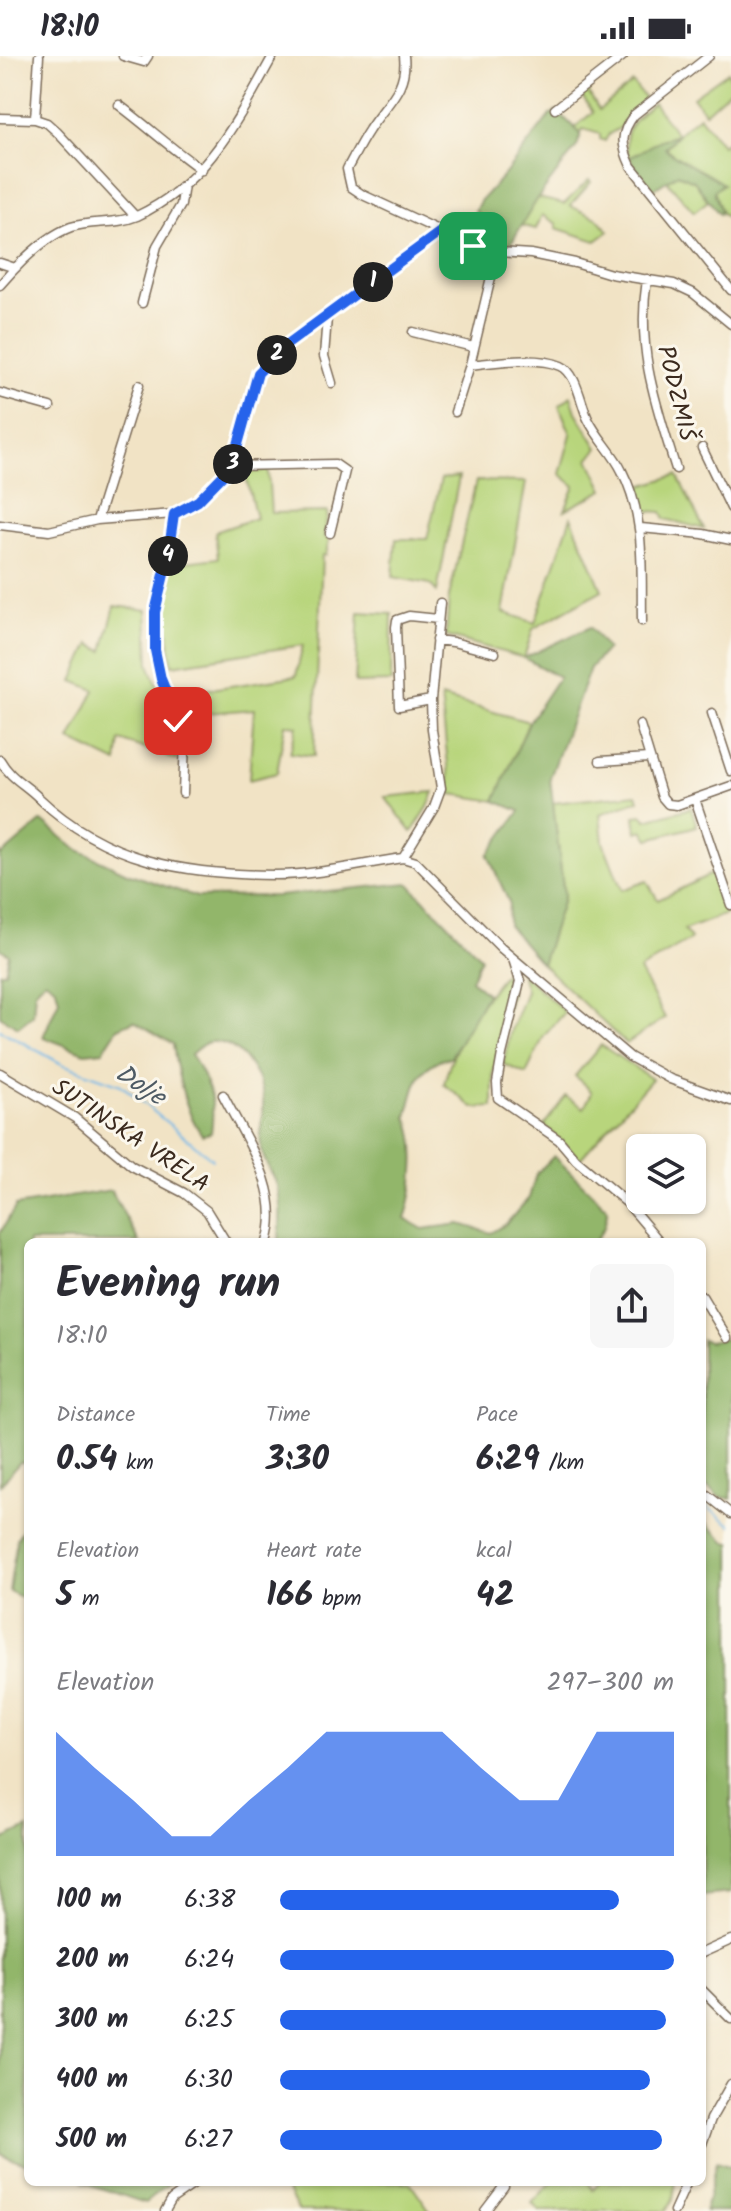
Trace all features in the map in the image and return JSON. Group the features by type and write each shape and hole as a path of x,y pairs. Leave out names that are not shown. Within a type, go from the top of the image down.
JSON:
{"street":[{"path":"35,119 39,56"},
{"path":"123,56 144,62 148,56"},
{"path":"0,285 51,238 71,227 123,221 135,216 202,170 226,138 273,56"},
{"path":"404,56 405,69 398,94 369,131 347,169 351,187 473,246 497,252 531,254 611,274 674,284 693,293 731,324"},
{"path":"555,109 623,56"},
{"path":"709,56 634,115 626,126 623,148 631,166 731,290"},
{"path":"119,105 202,170"},
{"path":"0,118 35,119 47,123 135,216"},
{"path":"142,303 157,246 181,205 184,185"},
{"path":"0,525 49,531 97,520 174,514 198,501 232,466 258,373 285,346 440,232"},
{"path":"455,412 470,365 497,252"},
{"path":"0,263 15,268"},
{"name":"PODZMIŠ","path":"647,279 642,310 646,363 676,469"},
{"path":"327,317 324,356 332,383"},
{"path":"413,332 473,347"},
{"path":"470,365 525,361 562,366 570,374 589,420 626,479 641,528 642,621"},
{"path":"97,520 139,385"},
{"path":"0,393 50,407"},
{"path":"702,448 731,508"},
{"path":"232,466 335,464 345,471 330,533"},
{"path":"174,514 155,612 155,650 161,679 185,741 183,793"},
{"path":"641,528 731,540"},
{"path":"403,858 434,807 441,788 431,700 440,603"},
{"path":"431,700 399,706 396,627 397,620 409,616 438,619"},
{"path":"436,640 495,653"},
{"path":"712,713 731,771"},
{"path":"640,725 662,797 668,804 695,799 731,786"},
{"path":"600,761 649,758"},
{"path":"0,760 8,774 29,788 63,820 126,853 158,865 196,871 278,875 403,858 416,862 471,920 630,1057 670,1079 731,1101"},
{"path":"695,799 731,905"},
{"path":"513,958 520,981 502,1054 498,1098 559,1140 576,1160 627,1203 657,1238"},
{"name":"SUTINSKA VRELA","path":"0,1073 75,1118 132,1166 184,1193 207,1211 224,1238"},
{"path":"223,1095 270,1193 272,1222 268,1238"},
{"path":"706,1303 727,1338"},
{"path":"706,1494 731,1514"},
{"path":"706,1951 731,1940"},
{"path":"706,1994 731,2019"},
{"path":"706,2133 731,2084"},
{"path":"165,2211 172,2199 191,2186"},
{"path":"485,2211 504,2186"},
{"path":"674,2211 685,2186"}],"green space":[{"path":"728,72 731,89 705,113 693,97"},
{"path":"633,83 647,101 605,141 600,139 600,134 583,129 581,134 574,128 593,112 580,93 590,86 589,93 599,110"},
{"path":"653,103 677,134 699,116 722,145 731,138 731,222 721,212 714,191 722,184 665,148 676,135 629,158 626,140 630,126"},
{"path":"557,111 581,134 577,146 538,198 508,248 486,248 489,241 470,230 481,216 475,211 480,201 550,115"},
{"path":"677,135 665,148 723,184 714,191 719,214 694,181 677,174 653,190 629,158 660,140"},
{"path":"678,174 694,181 708,201 694,212 666,180"},
{"path":"589,180 591,182 570,206 597,218 609,231 596,241 556,228 557,224 542,215 536,229 520,225 538,198 564,204"},
{"path":"571,396 576,412 598,448 589,459 604,490 565,510 575,486 560,474 571,434 559,406"},
{"path":"268,470 271,513 328,512 324,537 329,539 326,555 322,555 314,756 290,753 297,726 285,724 277,773 249,780 254,709 184,715 177,694 296,676 303,645 172,665 167,622 159,604 170,564 218,558 215,532 256,518 245,473"},
{"path":"677,475 704,529 665,519 662,512 645,511 638,487"},
{"path":"459,477 437,592 430,584 393,577 396,539 427,539 441,479"},
{"path":"476,481 526,482 503,612 535,623 571,517 602,590 533,629 524,658 446,636 449,597"},
{"path":"115,606 147,610 149,664 176,734 176,760 120,740 117,763 70,740 95,690 73,681 90,644 103,651"},
{"path":"359,612 392,614 391,682 355,683"},
{"path":"590,627 607,649 590,668 550,778 564,896 542,964 508,925 509,902 488,855 520,811 495,801 529,722 559,677 524,658"},
{"path":"441,697 529,722 495,801 451,794"},
{"path":"434,792 412,832 385,797"},
{"path":"637,794 639,800 600,814 603,842 622,890 647,881 658,900 713,873 726,914 684,930 691,939 639,970 665,1018 626,1044 542,964 564,896 553,803"},
{"path":"691,808 697,826 649,839 643,830 637,832 635,816 643,815 646,820"},
{"path":"42,821 76,849 127,873 197,897 278,896 408,883 481,958 471,980 487,994 451,1057 430,1065 415,1086 407,1117 413,1140 414,1168 405,1219 423,1229 460,1224 491,1233 506,1224 529,1198 536,1174 554,1156 608,1209 604,1227 597,1238 279,1238 279,1193 261,1145 261,1087 251,1067 235,1050 216,1042 204,1044 191,1054 211,1099 211,1133 202,1135 186,1103 173,1044 134,1021 118,1028 103,1051 85,1053 43,1037 59,1000 56,988 45,980 35,991 33,1015 18,1027 0,1016 0,972 5,972 9,954 0,949 0,853 2,855"},
{"path":"509,968 511,993 493,1074 493,1107 474,1108 444,1084 470,1022"},
{"path":"521,973 565,1012 544,1036 526,1074 503,1064 511,1030 526,991"},
{"path":"601,1045 652,1079 580,1159 544,1125 566,1096 584,1108 592,1092 575,1076"},
{"path":"111,1190 137,1238 24,1238 24,1462 20,1462 0,1485 0,1233 16,1206"},
{"path":"731,1338 731,1499 718,1496 706,1486 706,1341"},
{"path":"706,1523 731,1543 731,1893 706,1896"},
{"path":"24,1528 24,1599 9,1591 17,1538"},
{"path":"24,1830 24,2163 0,2154 0,1841"},
{"path":"716,2162 731,2167 731,2211 705,2211"},
{"path":"94,2186 166,2186 145,2203"},
{"path":"284,2186 413,2186 430,2211 299,2211"},
{"path":"548,2186 590,2186 593,2190 596,2186 675,2186 666,2211 539,2211 532,2203"}],"waterway":[{"name":"Dolje","path":"0,1030 62,1064 121,1085 212,1159"},
{"name":"Dolje","path":"706,1506 731,1525"}],"route":[{"path":"178,721 161,679 155,650 155,612 174,514 198,501 232,466 258,373 285,346 440,232 473,246"}]}
